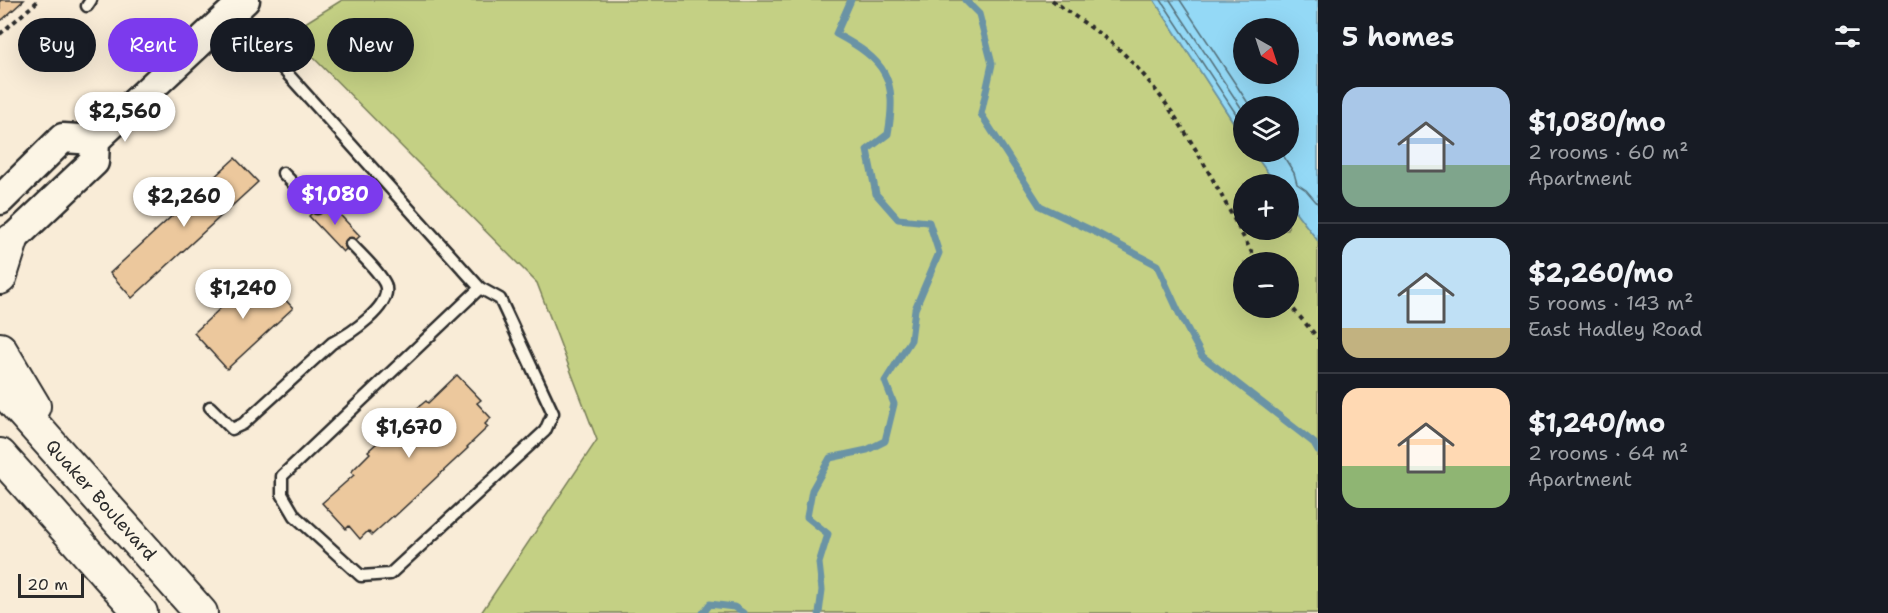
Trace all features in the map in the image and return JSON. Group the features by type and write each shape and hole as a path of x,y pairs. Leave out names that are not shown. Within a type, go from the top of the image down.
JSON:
{"main road":[{"path":"0,279 6,245"},
{"path":"0,349 68,463"},
{"name":"Quaker Boulevard","path":"0,387 201,613"},
{"path":"0,455 141,613"}],"street":[{"path":"6,245 94,162 95,140 238,6"},
{"path":"0,200 63,138 95,140"}],"lane":[{"path":"238,6 480,288 500,299 553,413 545,431 390,574 361,576 296,516 282,494 282,476 480,288"},
{"path":"283,173 317,208"},
{"path":"210,407 232,429 243,424 332,343 350,335 382,304 386,295 384,282 351,244"}],"path":[{"path":"0,34 39,0"},
{"path":"1052,0 1120,51 1149,81 1187,132 1252,252"},
{"path":"1299,316 1318,338"}],"green space":[{"path":"342,0 1154,0 1233,122 1233,162 1260,162 1269,174 1233,174 1233,240 1299,240 1299,216 1318,241 1318,613 481,613 597,440 537,283 328,72 414,72 414,18 327,18 327,71 315,59 315,18 313,18"}],"water":[{"path":"1154,0 1318,0 1318,241 1299,216 1299,174 1269,174 1260,162 1299,162 1299,96 1233,96 1233,122"}],"building":[{"path":"0,0 24,0 2,20"},
{"path":"235,158 258,182 132,298 110,273"},
{"path":"326,200 360,236 343,252 309,216"},
{"path":"259,272 293,308 227,369 194,333"},
{"path":"457,375 481,400 477,403 491,418 485,424 488,427 394,517 372,535 368,531 360,539 349,526 346,529 322,503 354,475 351,472 370,453 368,451 426,401 428,403"}],"waterway":[{"path":"819,613 822,590 819,563 828,534 807,517 812,490 830,458 867,450 885,441 894,404 885,381 911,340 915,309 939,253 929,222 898,219 876,194 867,150 888,134 891,98 889,85 877,62 853,43 836,34 851,0"},
{"path":"965,0 979,14 992,64 981,114 1040,206 1157,265 1202,356 1314,443 1318,450"},
{"path":"703,613 710,604 734,607 743,613"}]}
